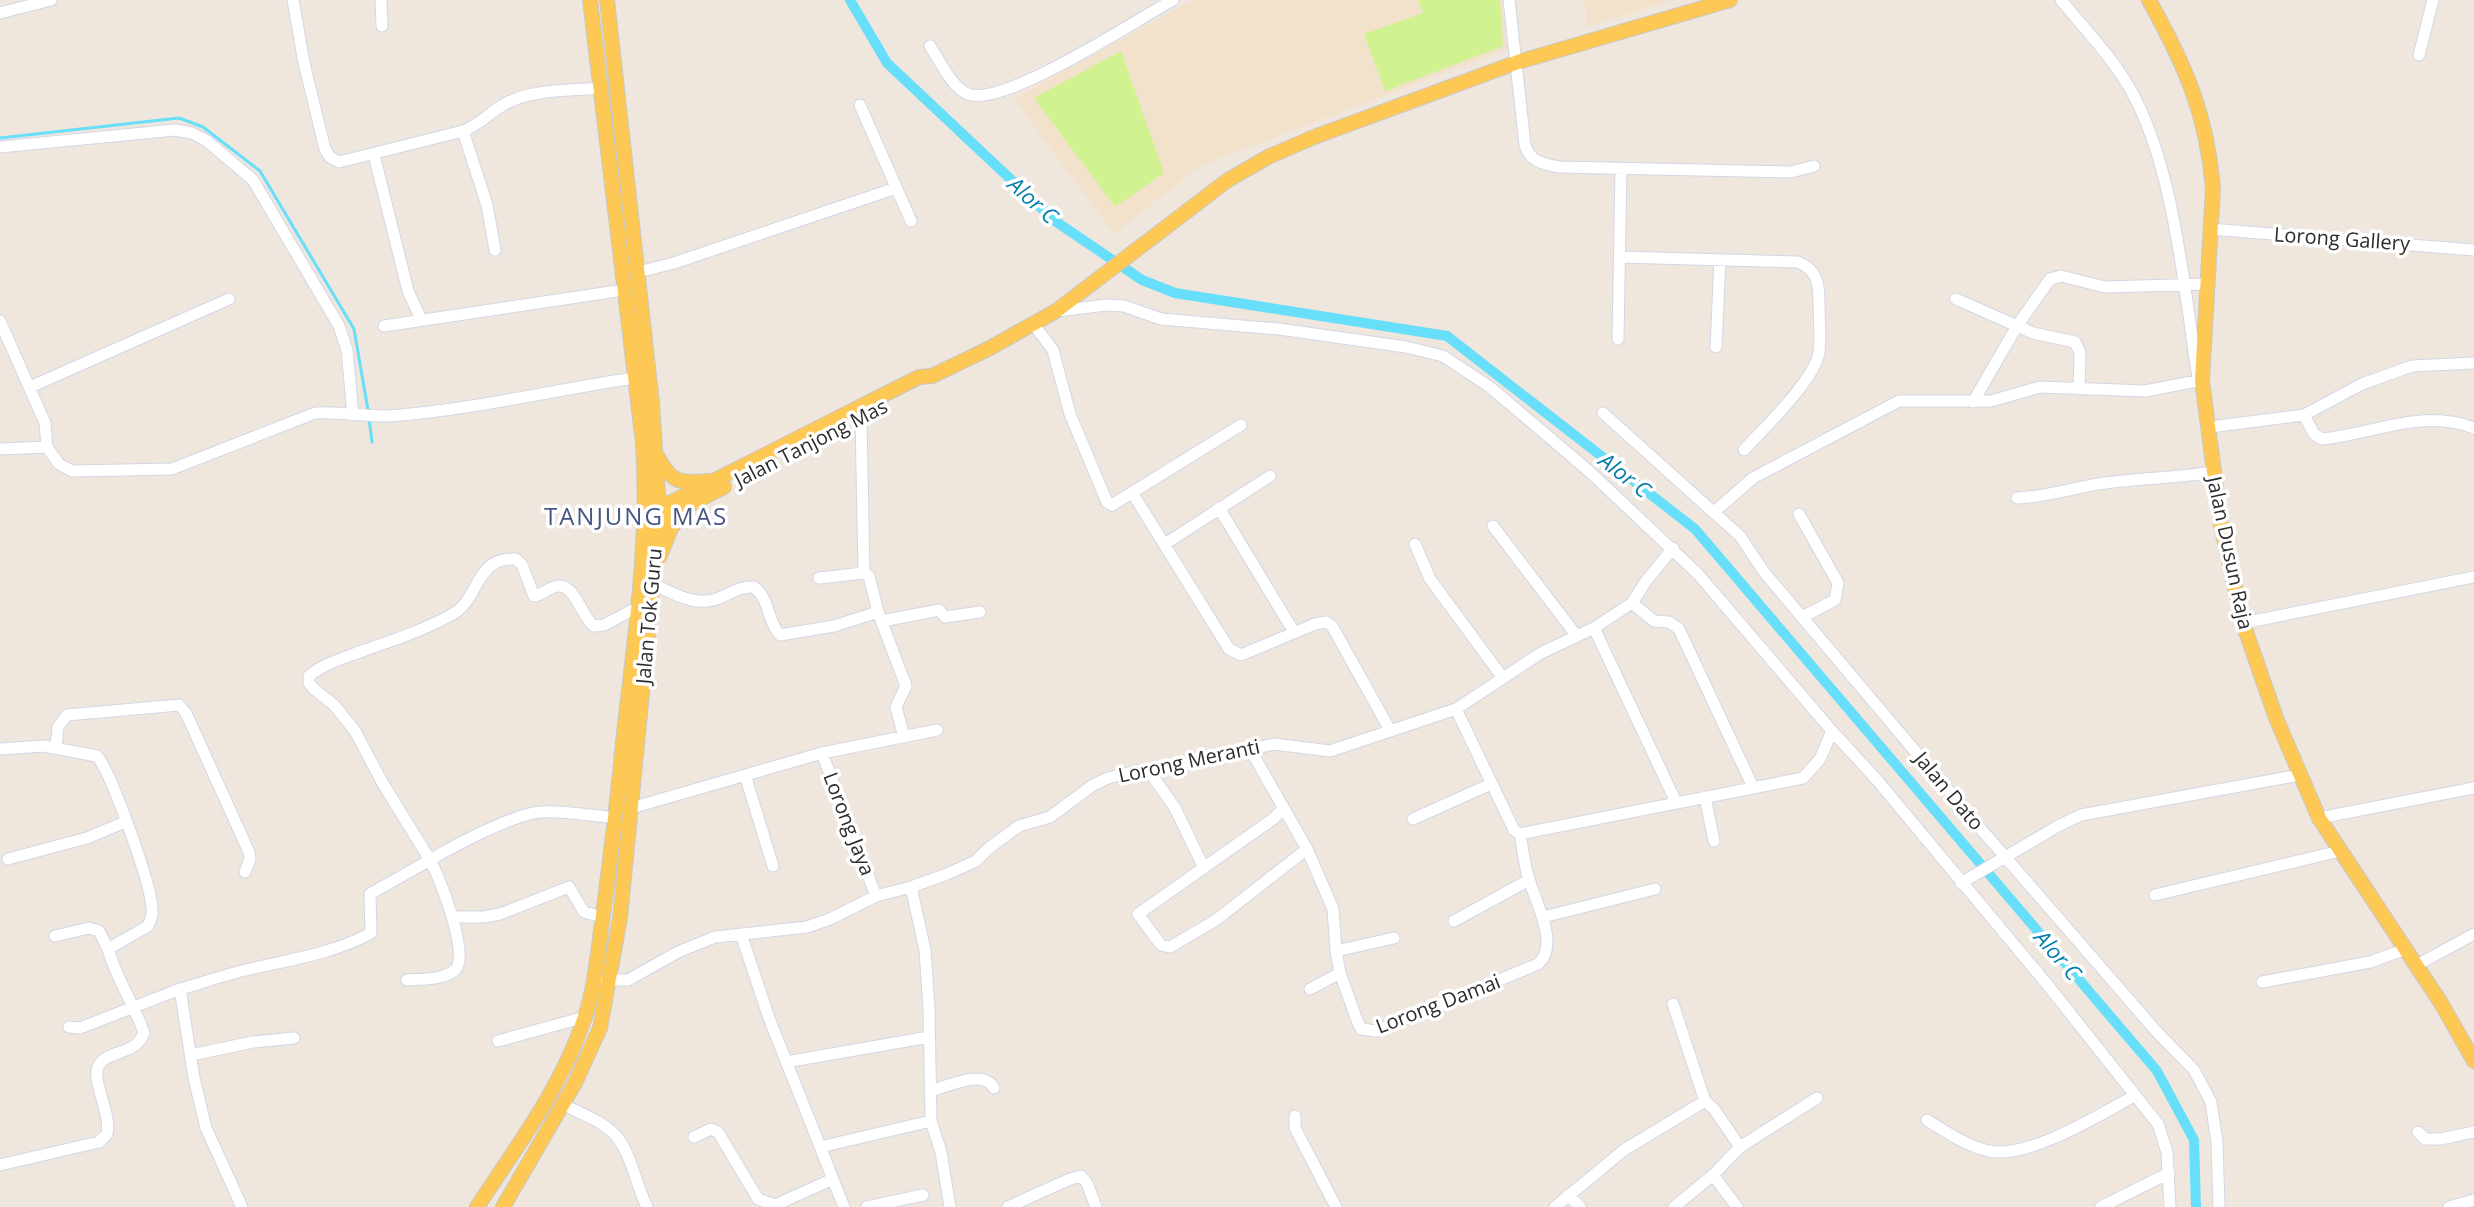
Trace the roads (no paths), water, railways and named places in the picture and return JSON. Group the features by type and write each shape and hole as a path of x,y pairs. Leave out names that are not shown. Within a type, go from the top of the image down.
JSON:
{"main road":[{"name":"Jalan Tok Guru","path":"503,1207 575,1083 600,1028 606,980 620,918 655,560 590,0"},
{"name":"Jalan Tok Guru","path":"477,1207 542,1110 563,1072 585,1017 595,973 616,818 638,607 652,518 655,452 607,0"},
{"name":"Jalan Tanjong Mas","path":"652,518 696,502 919,388 932,376 1034,325 1083,292 1228,180 1279,152 1518,62 1730,0"},
{"name":"Jalan Dusun Raja","path":"2149,0 2181,60 2200,111 2210,159 2213,189 2200,381 2210,427 2213,472 2230,573 2243,623 2276,718 2319,818 2470,1044 2474,1061"},
{"name":"Jalan Tanjong Mas","path":"652,518 722,478 919,377 932,376"},
{"path":"655,452 675,480 695,482 722,478"},
{"path":"655,560 661,555 677,519 696,502"}],"street":[{"path":"0,13 21,4 51,0"},
{"path":"293,0 304,63 325,149 330,157 339,162 463,131 480,124 504,104 522,97 599,88"},
{"path":"381,0 382,26"},
{"path":"1145,0 1152,11"},
{"path":"930,46 961,90 971,96 985,97 1030,81 1173,0"},
{"path":"1509,0 1528,153 1539,163 1559,167 1791,172 1814,166"},
{"path":"1714,512 1753,478 1889,405 1911,399 1973,402 2005,398 2040,387 2145,391 2200,381 2160,166 2142,112 2118,70 2061,0"},
{"path":"2419,55 2433,0"},
{"path":"860,105 911,221"},
{"path":"0,147 175,130 192,133 207,141 253,180 339,326 347,350 355,415"},
{"path":"463,131 487,205 495,250"},
{"path":"374,155 408,291 421,319"},
{"path":"1618,339 1621,169"},
{"path":"638,272 674,263 896,188"},
{"name":"Lorong Gallery","path":"2210,229 2474,250"},
{"path":"1620,257 1798,262 1808,266 1815,274 1819,287 1819,352 1815,365 1744,450"},
{"path":"1716,347 1720,260"},
{"path":"1973,402 2017,326 2045,283 2055,276 2105,287 2207,284"},
{"path":"384,326 624,290"},
{"path":"30,387 229,299"},
{"path":"1956,299 2043,336 2075,342 2080,353 2079,389"},
{"path":"1056,311 1124,306 1161,319 1279,329 1406,347 1443,356 1509,401 1673,548 1964,881 2158,1124 2167,1152 2170,1207"},
{"path":"0,321 45,423 47,447 59,464 72,471 172,469 315,413 387,416 634,378"},
{"path":"1034,325 1053,350 1070,414 1107,502 1112,505 1241,425"},
{"path":"2210,427 2304,415 2362,384 2412,366 2474,363"},
{"name":"Jalan Dato","path":"1603,413 1740,536 1764,572 2038,897 2194,1070 2211,1102 2217,1142 2219,1207"},
{"path":"2304,415 2314,434 2322,439 2435,420 2474,428"},
{"path":"861,418 864,573 873,581 880,616 906,686 896,707 904,737"},
{"path":"0,449 47,447"},
{"path":"2017,498 2040,497 2106,483 2170,479 2213,472"},
{"path":"1165,544 1270,476"},
{"path":"1133,494 1220,637 1234,653 1249,653 1294,632 1326,622 1332,626 1390,730"},
{"path":"1219,508 1294,632"},
{"path":"1799,514 1838,583 1835,600 1802,617"},
{"path":"1493,526 1576,635"},
{"path":"1415,544 1430,579 1503,678"},
{"name":"Lorong Meranti","path":"606,980 628,980 699,942 807,927 876,896 911,887 976,861 1003,836 1019,826 1050,817 1093,785 1108,778 1274,744 1330,751 1456,709 1541,653 1594,628 1632,603 1673,548"},
{"path":"407,980 445,976 455,971 459,963 452,917 430,860 355,731 334,705 314,689 309,683 309,676 316,670 451,616 470,600 477,579 484,570 508,559 516,559 522,565 534,596 539,597 555,586 570,590 586,621 594,626 604,625 638,607"},
{"path":"819,578 864,573"},
{"path":"2243,623 2474,577"},
{"path":"653,584 698,601 711,601 744,586 754,587 765,601 775,630 780,635 880,616 939,610 945,617 980,612"},
{"path":"1632,603 1654,621 1669,622 1679,629 1753,787"},
{"path":"1594,628 1676,802"},
{"path":"56,748 58,727 67,715 179,705 186,713 249,852 245,872"},
{"name":"Lorong Damai","path":"1250,749 1307,849 1333,909 1340,973 1361,1029 1376,1031 1538,964 1545,959 1547,951 1543,917 1529,880 1520,834 1514,830 1456,709"},
{"path":"631,808 822,753 937,730"},
{"path":"1520,834 1803,778 1820,759 1832,731"},
{"path":"0,749 30,745 97,756 108,775 143,867 152,908 148,926 108,949"},
{"name":"Lorong Jaya","path":"822,753 876,896"},
{"path":"1149,771 1175,808 1204,868"},
{"path":"745,775 773,866"},
{"path":"1964,881 2058,826 2090,812 2300,775"},
{"path":"1413,819 1491,784"},
{"path":"2319,818 2474,788"},
{"path":"1705,797 1714,841"},
{"path":"1283,809 1138,914 1161,945 1170,947 1216,920 1307,849"},
{"path":"69,1027 80,1028 180,989 316,954 362,938 371,933 370,894 455,845 530,814 544,812 616,818"},
{"path":"8,859 87,838 125,822"},
{"path":"2155,895 2340,851"},
{"path":"1454,921 1529,880"},
{"path":"452,917 500,914 569,887 574,891 579,908 602,917"},
{"path":"911,887 925,950 931,1121 936,1131 950,1207"},
{"path":"1543,917 1655,889"},
{"path":"0,1165 99,1142 107,1134 109,1117 96,1075 99,1065 105,1059 133,1048 144,1033 99,931 89,928 55,936"},
{"path":"741,934 786,1062 844,1207"},
{"path":"2417,965 2474,934"},
{"path":"1336,951 1394,938"},
{"path":"2262,982 2350,966 2406,949"},
{"path":"1310,989 1340,973"},
{"path":"180,989 206,1128 242,1207"},
{"path":"1673,1004 1705,1101 1740,1147"},
{"path":"498,1041 585,1017"},
{"path":"786,1062 929,1037"},
{"path":"191,1055 253,1042 294,1038"},
{"path":"930,1091 972,1079 985,1079 994,1088"},
{"path":"1927,1120 1971,1144 1990,1151 2009,1151 2060,1135 2134,1096"},
{"path":"1674,1207 1713,1175 1740,1147 1817,1098"},
{"path":"1555,1207 1655,1128 1705,1101"},
{"path":"562,1104 616,1135 647,1207"},
{"path":"1295,1116 1295,1128 1336,1207"},
{"path":"820,1147 931,1121"},
{"path":"694,1137 711,1129 718,1132 758,1199 766,1204 775,1205 833,1179"},
{"path":"2418,1132 2425,1139 2474,1132"},
{"path":"2101,1207 2169,1173"},
{"path":"1713,1175 1737,1207"},
{"path":"1008,1207 1081,1176 1096,1207"},
{"path":"867,1207 923,1195"},
{"path":"1568,1195 1580,1207"},
{"path":"2449,1207 2474,1200"}],"waterway":[{"name":"Alor C","path":"850,0 887,63 1055,221 1142,280 1175,293 1447,336 1695,529 2157,1071 2194,1140 2196,1207"},
{"path":"0,138 179,118 203,127 260,171 354,329 368,410"},
{"path":"369,418 372,442"}],"district":[{"name":"TANJUNG MAS","path":"636,517"}]}
